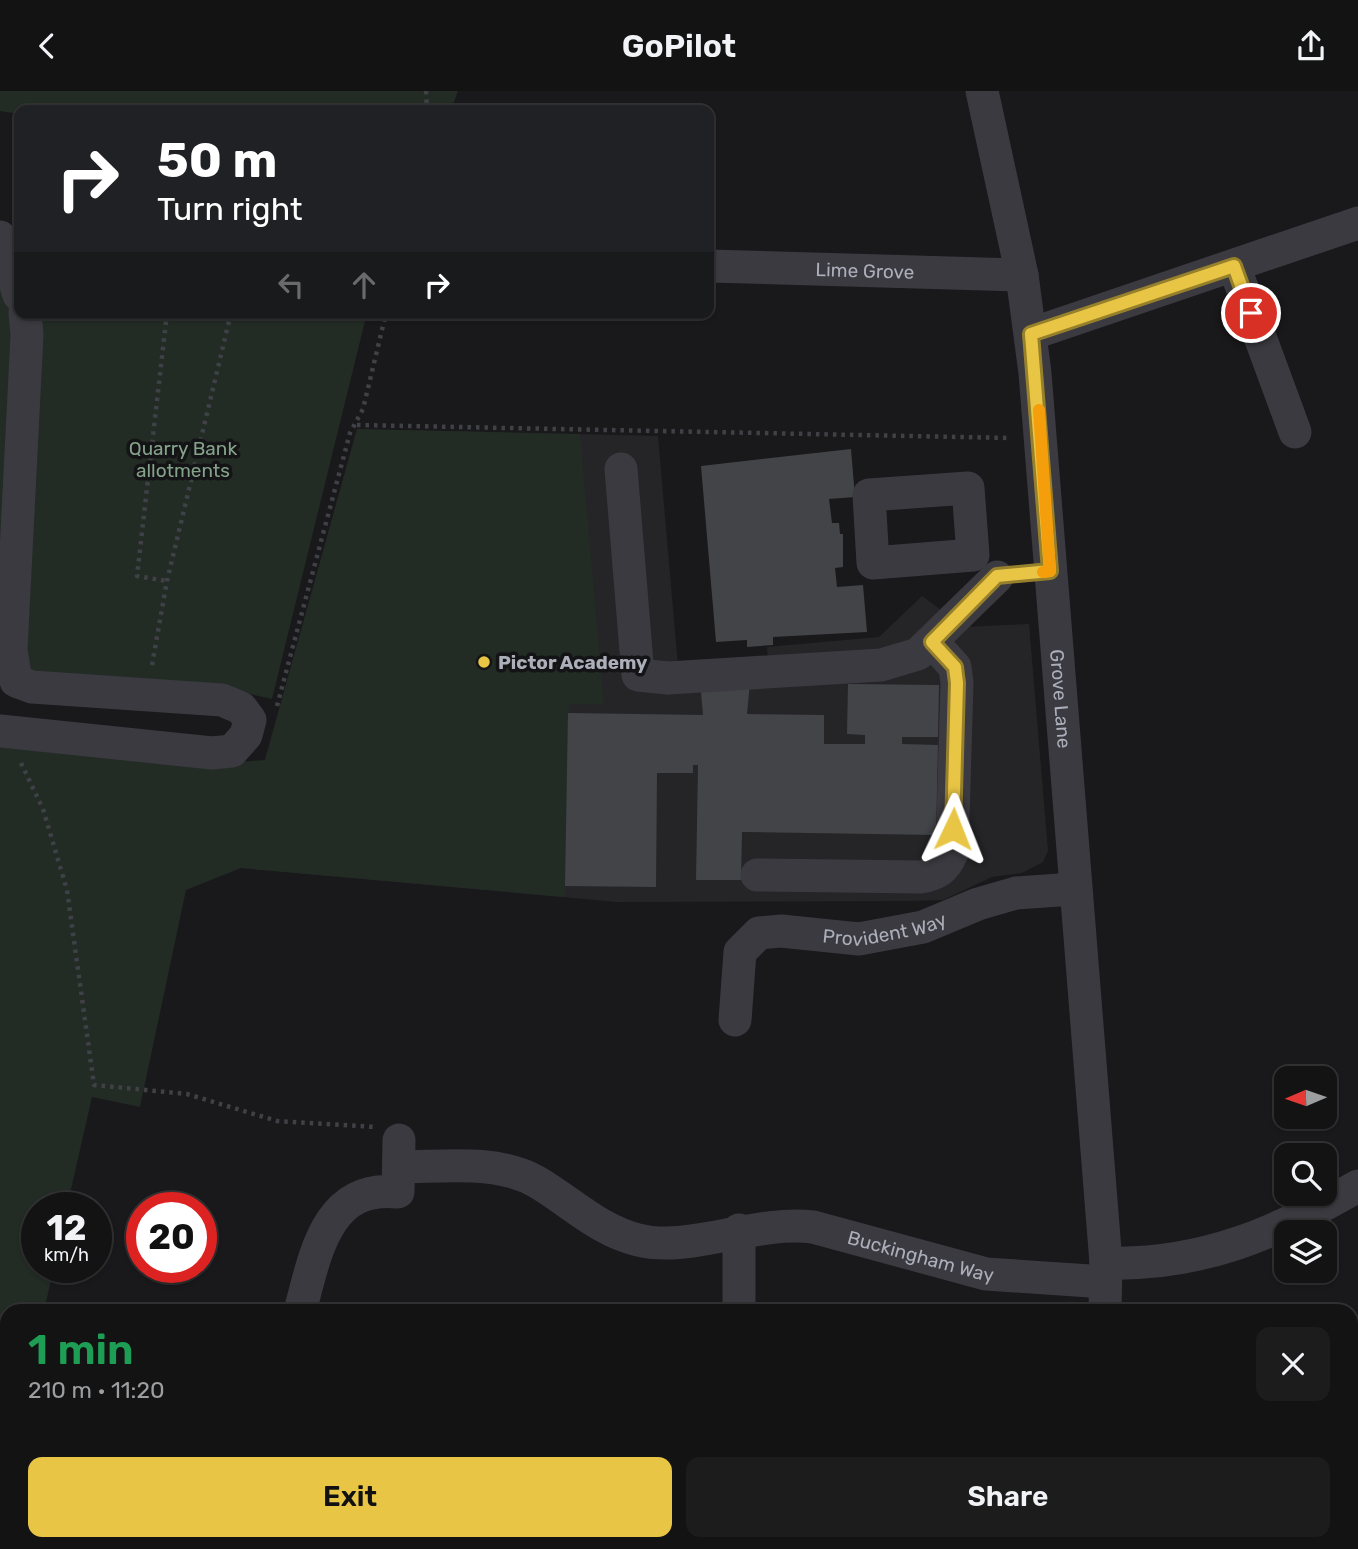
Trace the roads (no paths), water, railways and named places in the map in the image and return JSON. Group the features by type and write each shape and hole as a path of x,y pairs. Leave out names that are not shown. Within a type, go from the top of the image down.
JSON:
{"street":[{"name":"Grove Lane","path":"982,91 1022,275 1031,334 1042,444 1105,1285"},
{"path":"1031,334 1358,223"},
{"path":"0,237 10,255 14,283"},
{"name":"Lime Grove","path":"714,265 1022,275"},
{"path":"1234,266 1295,432"},
{"path":"3,731 212,753 232,751 249,728 250,720 246,712 235,704 210,698 32,687 16,681 12,669 26,319"},
{"path":"621,469 638,675 668,678 881,665 912,657 932,642 985,566 1050,571"},
{"path":"757,874 921,877 936,874 946,866 952,853 957,683 955,667 932,642"},
{"name":"Provident Way","path":"742,1002 740,952 759,933 781,931 859,939 923,927 1006,896 1074,889"},
{"name":"Buckingham Way","path":"302,1304 318,1245 330,1222 358,1196 380,1190 399,1166 475,1167 516,1173 536,1182 599,1226 638,1240 670,1243 739,1230 785,1225 813,1227 986,1274 1105,1285 1154,1263 1233,1246 1288,1225 1358,1186"},
{"path":"739,1230 739,1304"}],"place":[{"name":"Pictor Academy","path":"484,662"}],"park label":[{"name":"Quarry Bank allotments","path":"183,459"}]}
